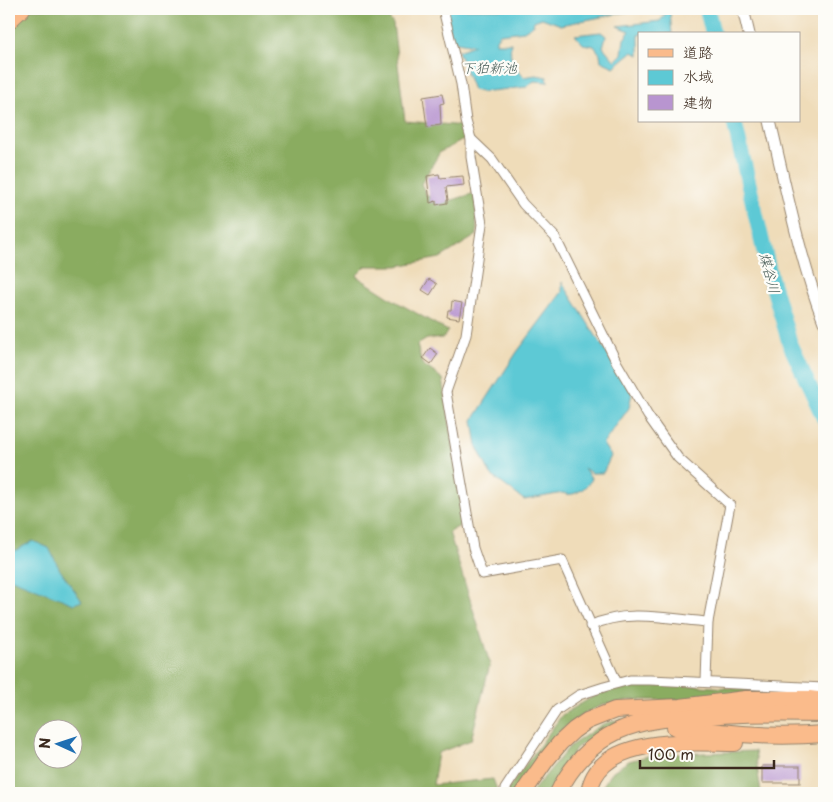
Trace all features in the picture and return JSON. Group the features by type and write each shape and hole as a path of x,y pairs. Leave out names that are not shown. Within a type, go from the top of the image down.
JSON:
{"highway":[{"path":"568,793 588,762 628,735 664,727 684,717 746,699 809,699 824,701"},
{"path":"558,793 575,766 588,752 618,731 639,723 684,717 824,707"},
{"path":"523,793 560,743 586,721 615,710 746,721 824,720"},
{"path":"684,717 731,714 824,714"},
{"path":"684,717 731,728 824,728"},
{"path":"684,717 718,732 824,734"},
{"path":"588,793 593,778 610,760 628,750 642,746 687,743 824,743"}],"main road":[{"path":"9,22 24,9"}],"street":[{"path":"443,9 461,84 466,121 471,139 471,157 482,224 466,335 446,392 473,548 482,574 562,560 617,683"},
{"path":"743,9 749,32"},
{"path":"770,122 803,254 824,322"},
{"path":"471,139 492,159 524,204 555,236 617,363 648,416 678,458 730,505 708,622 706,682"},
{"path":"590,626 601,620 631,616 708,622"},
{"path":"505,793 505,788 557,710 579,695 630,680 824,688"}],"green space":[{"path":"31,9 382,9 393,24 405,121 464,126 469,137 440,152 421,184 427,196 443,203 475,193 477,235 440,258 397,266 366,266 356,276 448,331 443,338 427,339 417,345 422,364 443,379 465,523 449,532 490,664 471,740 438,753 433,785 493,779 498,793 9,793 9,29"},
{"path":"649,682 766,691 680,700 632,700 603,705 585,713 559,732 512,793 508,793 508,789 562,715 599,693 627,684"},
{"path":"623,719 576,748 549,793 531,793 570,746 603,724"},
{"path":"755,751 761,793 601,793 604,784 613,771 629,761 652,755"}],"water":[{"name":"下狛新池","path":"445,9 677,9 670,12 672,32 638,32 638,55 632,52 614,67 601,61 600,54 594,46 583,44 575,35 601,32 606,36 603,47 615,61 622,54 624,39 630,31 617,26 660,21 666,14 636,10 561,25 542,18 534,21 533,25 524,31 500,34 496,39 496,43 511,43 513,62 524,77 536,75 547,77 548,82 534,81 527,87 481,92 473,90 458,51 474,45 457,42 451,38"},
{"path":"562,282 632,393 629,408 603,444 611,456 603,473 591,473 584,468 592,479 579,491 571,494 563,493 524,500 491,475 477,447 473,420 517,352 562,292"},
{"path":"33,541 49,548 60,570 82,601 74,604 9,578 9,554"}],"building":[{"path":"442,94 444,103 440,104 441,125 427,127 423,97"},
{"path":"439,174 440,178 463,176 464,185 446,187 447,203 436,205 436,201 430,203 427,176"},
{"path":"429,279 437,284 430,295 422,290"},
{"path":"452,301 462,303 459,319 447,317 448,310 451,310"},
{"path":"430,348 438,354 431,364 423,358"},
{"path":"762,766 800,766 800,783 762,783"}],"waterway":[{"name":"煤谷川","path":"707,9 713,32"},
{"name":"煤谷川","path":"734,122 770,276 790,344 824,418"}]}
